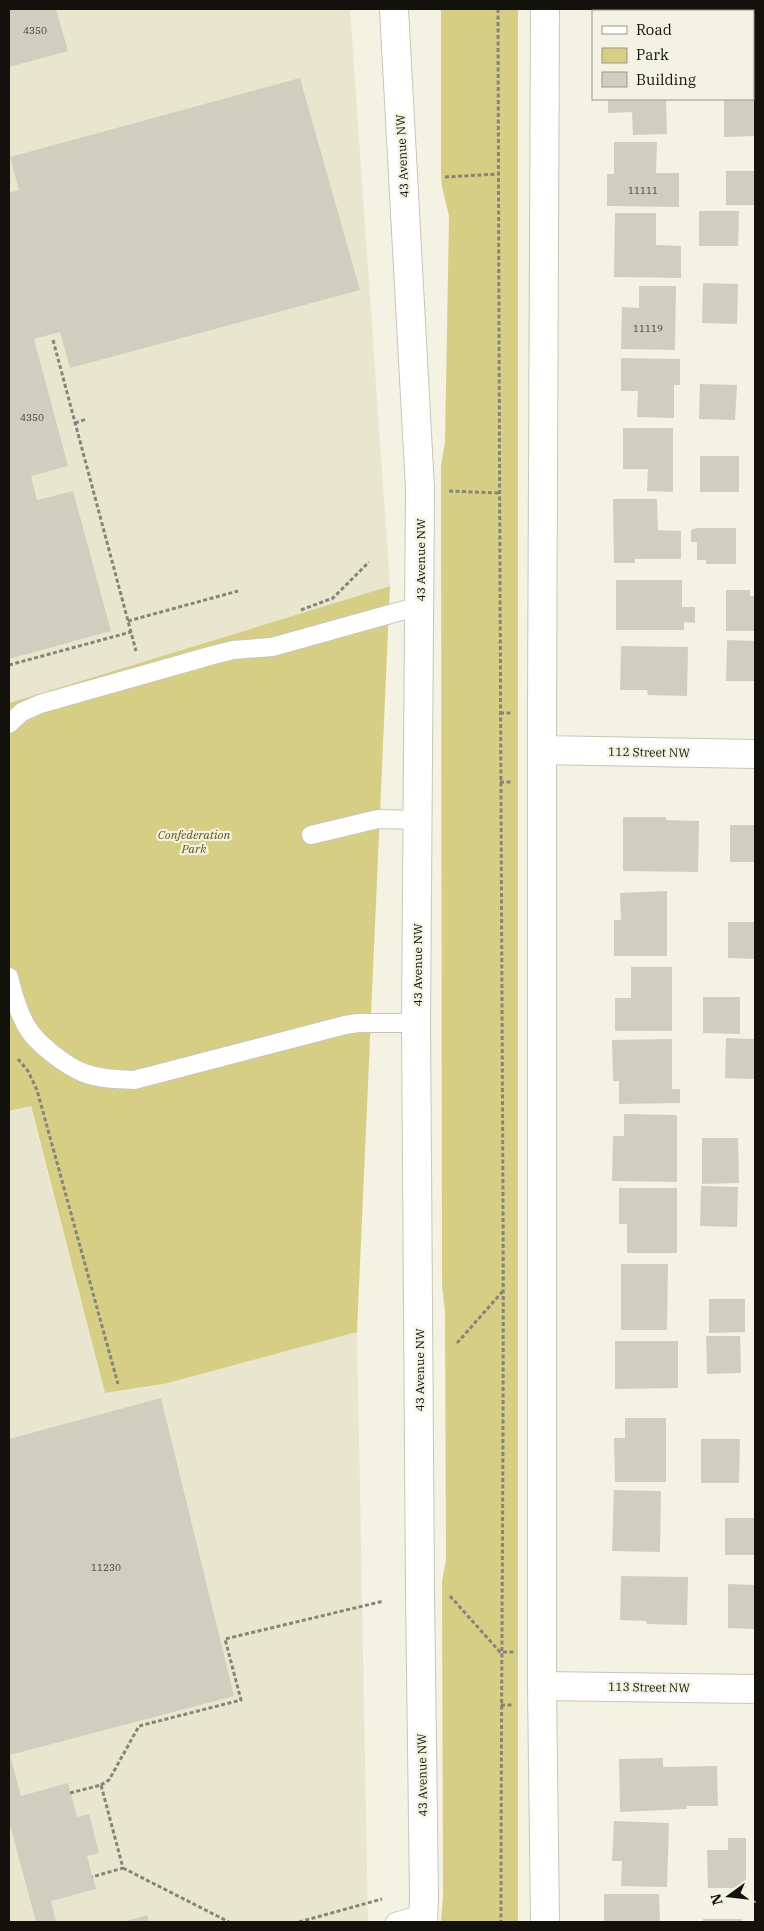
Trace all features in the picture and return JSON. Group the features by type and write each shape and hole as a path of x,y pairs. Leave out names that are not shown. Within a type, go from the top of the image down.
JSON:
{"street":[{"name":"43 Avenue NW","path":"394,9 420,490 416,1023 423,1918"},
{"path":"545,9 542,1686 545,1922"},
{"name":"112 Street NW","path":"543,750 755,754"},
{"name":"113 Street NW","path":"542,1686 755,1689"}],"lane":[{"path":"9,724 22,712 40,704 213,655 233,650 272,648 419,606"},
{"path":"311,835 378,819 417,820"},
{"path":"9,977 16,1004 28,1028 39,1042 59,1058 83,1072 106,1078 134,1080 345,1025 358,1023 416,1023"},
{"path":"395,1922 423,1918"}],"path":[{"path":"498,9 503,1291 500,1652 501,1922"},
{"path":"445,177 498,174"},
{"path":"53,340 138,656"},
{"path":"75,423 87,420"},
{"path":"446,491 499,493"},
{"path":"128,621 238,591"},
{"path":"9,665 131,632"},
{"path":"500,713 516,713"},
{"path":"500,782 513,782"},
{"path":"13,1052 28,1071 37,1090 118,1384"},
{"path":"458,1343 503,1291"},
{"path":"448,1593 500,1652 517,1652"},
{"path":"70,1793 101,1785 109,1780 139,1726 241,1700 225,1639 384,1601"},
{"path":"501,1705 517,1705"},
{"path":"101,1785 124,1868"},
{"path":"92,1877 124,1868 228,1922"},
{"path":"299,1922 388,1898"}],"shaded area":[{"path":"9,9 350,9 390,586 9,703"},
{"path":"30,1105 105,1393 156,1386 357,1332 368,1922 9,1922 9,1111"}],"green space":[{"path":"441,9 518,9 518,1922 441,1922 443,1895 442,1581 446,1560 445,1312 442,1285 441,466 445,442 449,216 442,187 441,172"},
{"name":"Confederation Park","path":"390,586 357,1332 164,1384 105,1393 31,1106 9,1111 9,703"}],"building":[{"path":"9,9 56,9 68,51 9,67"},
{"path":"755,9 755,35 754,10 725,10"},
{"path":"300,78 360,290 70,368 60,332 34,339 68,466 31,476 37,500 73,491 111,631 9,659 9,193 19,190 10,157"},
{"path":"755,97 755,136 724,137 724,100 754,100"},
{"path":"608,100 666,100 667,134 633,135 632,112 608,113"},
{"path":"614,142 657,142 656,173 679,173 679,207 607,206 607,174 614,174"},
{"path":"726,171 755,171 755,205 726,205"},
{"path":"699,211 739,211 738,246 699,246"},
{"path":"615,213 656,213 656,245 681,246 681,278 614,277"},
{"path":"703,283 738,284 737,324 702,323"},
{"path":"639,286 676,286 675,350 621,349 622,307 639,308"},
{"path":"621,358 680,359 680,385 674,385 674,418 637,417 638,391 621,391"},
{"path":"700,384 737,385 735,420 699,419"},
{"path":"623,428 673,428 673,492 647,491 648,469 623,469"},
{"path":"700,456 739,456 739,492 700,492"},
{"path":"613,499 657,499 658,530 681,531 681,559 635,559 635,563 614,563"},
{"path":"697,528 736,528 736,564 706,564 706,560 697,560 697,542 691,542 691,530"},
{"path":"616,580 682,580 682,607 695,607 695,623 684,622 684,630 616,630"},
{"path":"726,590 750,590 750,596 755,596 755,631 726,631"},
{"path":"727,640 755,641 755,681 726,681"},
{"path":"621,646 688,647 687,696 648,695 647,690 620,690"},
{"path":"623,817 666,817 666,820 699,821 698,872 623,871"},
{"path":"730,825 755,825 755,862 730,862"},
{"path":"667,891 667,956 614,956 614,920 621,920 620,893"},
{"path":"728,922 755,922 755,959 728,958"},
{"path":"631,967 672,967 672,1031 615,1031 615,998 631,998"},
{"path":"703,997 740,997 740,1034 703,1033"},
{"path":"726,1038 755,1039 755,1079 725,1078"},
{"path":"672,1039 672,1089 680,1089 680,1103 619,1104 619,1081 613,1081 612,1040"},
{"path":"624,1114 677,1115 677,1182 612,1181 613,1136 624,1136"},
{"path":"702,1138 738,1138 739,1183 702,1184"},
{"path":"701,1186 738,1187 737,1227 700,1226"},
{"path":"619,1188 677,1188 677,1253 627,1253 627,1224 619,1224"},
{"path":"621,1264 668,1264 667,1330 621,1330"},
{"path":"709,1299 745,1299 745,1332 709,1333"},
{"path":"706,1336 740,1336 741,1373 707,1374"},
{"path":"615,1341 678,1341 678,1388 615,1389"},
{"path":"161,1398 234,1696 10,1755 21,1796 68,1783 77,1817 89,1814 99,1853 87,1856 96,1889 51,1901 56,1922 36,1922 9,1821 9,1439"},
{"path":"625,1418 666,1418 666,1482 615,1482 614,1438 625,1438"},
{"path":"701,1439 740,1439 739,1483 701,1483"},
{"path":"614,1490 661,1491 660,1552 612,1551"},
{"path":"725,1518 755,1518 755,1555 725,1555"},
{"path":"621,1576 688,1577 687,1625 647,1624 646,1621 620,1620"},
{"path":"728,1584 755,1585 755,1629 728,1628"},
{"path":"663,1758 663,1767 717,1766 718,1806 686,1806 687,1809 620,1812 619,1759"},
{"path":"614,1821 669,1823 667,1887 621,1886 622,1861 612,1861"},
{"path":"728,1838 746,1838 746,1888 708,1888 707,1850 728,1850"},
{"path":"604,1894 659,1894 660,1922 604,1922"},
{"path":"147,1915 149,1922 123,1922"},
{"path":"703,1919 742,1919 742,1922 703,1922"}]}
